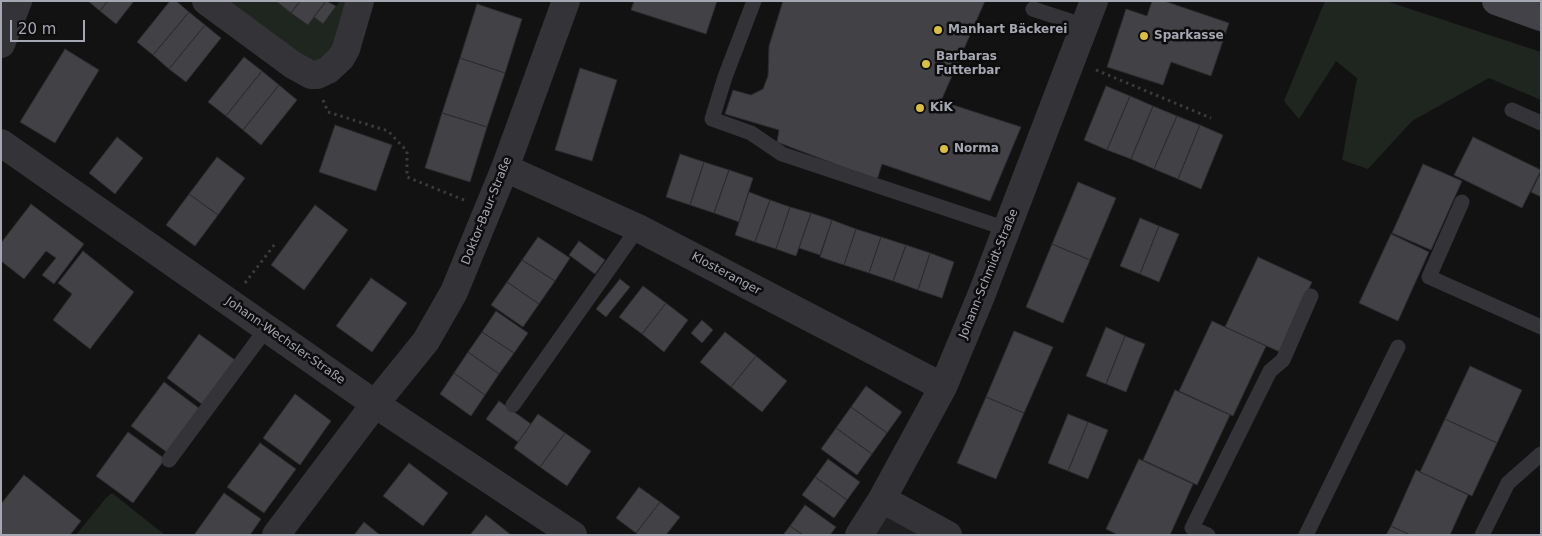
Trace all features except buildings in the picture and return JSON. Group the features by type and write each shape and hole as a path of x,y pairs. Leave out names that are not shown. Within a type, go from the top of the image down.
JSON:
{"main road":[{"path":"1496,1 1541,17"}],"street":[{"path":"1,44 18,1"},
{"path":"206,1 293,65 311,75 317,75 328,70 341,58 346,49 360,1"},
{"name":"Doktor-Baur-Straße","path":"276,535 375,404 426,341 454,292 505,168 566,1"},
{"name":"Johann-Schmidt-Straße","path":"859,535 882,499 943,387 1007,229 1090,14"},
{"name":"Johann-Wechsler-Straße","path":"1,143 375,404 573,535"},
{"name":"Klosteranger","path":"505,168 638,228 943,387"},
{"path":"882,499 948,535"}],"lane":[{"path":"754,1 712,119 750,133 782,154 1007,229"},
{"path":"1033,9 1090,14"},
{"path":"1512,110 1541,123"},
{"path":"1462,202 1429,277 1541,327"},
{"path":"513,405 638,228"},
{"path":"1208,535 1192,528 1270,370 1283,360 1311,296"},
{"path":"169,460 266,328"},
{"path":"1306,535 1398,347"},
{"path":"1482,535 1508,483 1541,454"}],"path":[{"path":"1072,60 1211,118"},
{"path":"317,75 328,112 388,131 407,151 407,177 488,210"},
{"path":"229,302 275,244"}],"shaded area":[{"path":"230,1 276,1 308,25 314,17 323,24 340,1 350,1 331,49 317,61 308,62 231,8"},
{"path":"1325,1 1386,1 1541,52 1541,100 1489,78 1412,121 1368,169 1342,160 1357,78 1336,61 1299,119 1284,101"},
{"path":"112,493 165,535 76,535"},
{"path":"883,504 939,535 863,535"}],"place":[{"name":"Manhart Bäckerei","path":"938,30"},
{"name":"Sparkasse","path":"1144,36"},
{"name":"Barbaras Futterbar","path":"926,64"},
{"name":"KiK","path":"920,108"},
{"name":"Norma","path":"944,149"}]}
